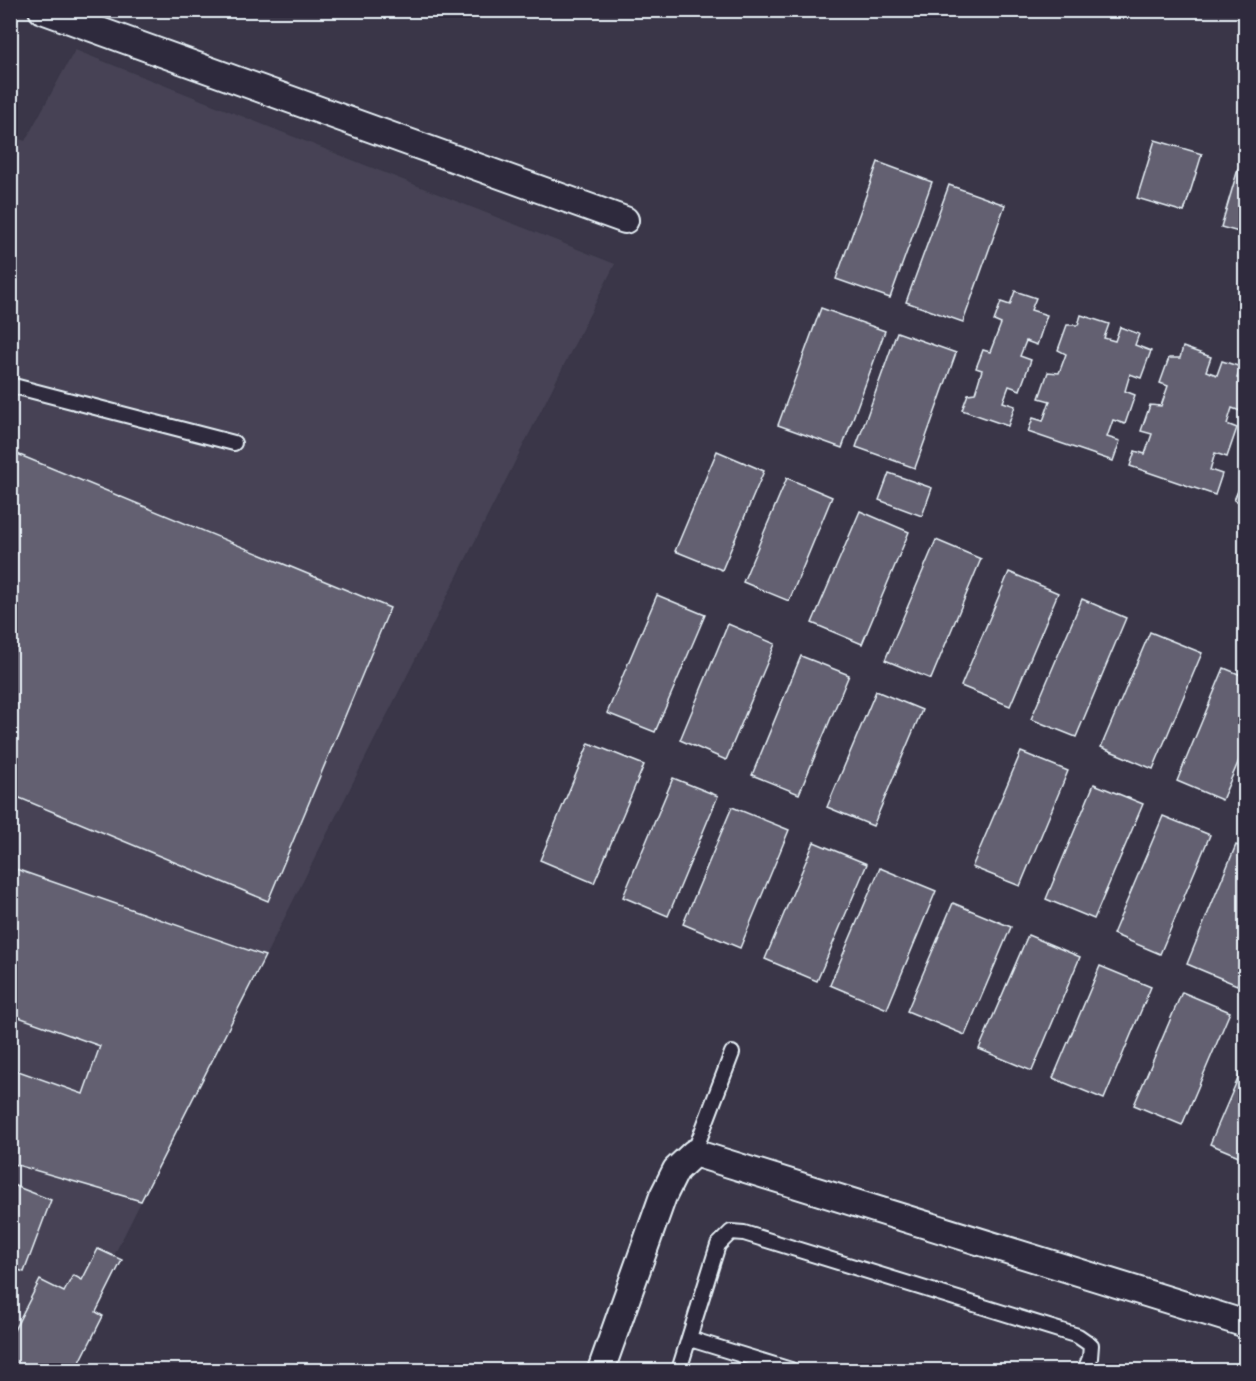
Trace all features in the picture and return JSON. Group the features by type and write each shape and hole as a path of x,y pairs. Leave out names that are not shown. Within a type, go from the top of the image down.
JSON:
{"street":[{"path":"42,10 625,220"},
{"path":"601,1371 663,1196 676,1170 694,1153 1245,1324"}],"lane":[{"path":"10,385 234,443"},
{"path":"694,1153 732,1053"},
{"path":"679,1371 718,1245 731,1232 744,1233 1078,1336 1091,1345 1090,1358 1084,1371"},
{"path":"690,1339 791,1371"}],"shaded area":[{"path":"75,50 615,264 56,1370 11,1370 10,136 25,141"}],"building":[{"path":"1155,140 1202,154 1184,212 1137,198"},
{"path":"878,162 932,182 890,298 836,279"},
{"path":"1238,169 1246,171 1246,234 1221,227"},
{"path":"949,185 1005,205 963,322 906,302"},
{"path":"1015,291 1036,298 1031,310 1047,315 1037,345 1026,341 1020,356 1031,360 1020,390 1009,386 1003,402 1015,406 1008,426 962,410 968,394 975,393 982,370 976,368 983,350 990,352 1001,324 994,321 1001,302 1010,305"},
{"path":"821,308 885,331 842,448 778,425"},
{"path":"1081,315 1109,324 1104,338 1115,341 1120,327 1139,334 1135,345 1151,351 1141,378 1130,374 1125,391 1135,395 1125,424 1113,420 1107,437 1120,441 1113,461 1028,432 1033,418 1043,421 1050,401 1039,398 1048,372 1059,373 1066,354 1058,350 1067,325 1078,325"},
{"path":"897,332 956,353 915,468 856,447"},
{"path":"1183,347 1211,357 1206,371 1217,375 1222,361 1241,367 1237,378 1246,381 1246,405 1243,412 1232,408 1227,424 1237,428 1227,457 1215,453 1210,470 1222,474 1215,495 1130,466 1135,451 1145,454 1152,434 1141,431 1150,405 1161,406 1168,386 1160,383 1169,358 1180,358"},
{"path":"10,451 390,608 268,901 10,794"},
{"path":"717,451 764,471 722,570 675,551"},
{"path":"889,473 932,488 922,516 879,500"},
{"path":"787,478 832,497 789,601 743,582"},
{"path":"1240,486 1246,488 1246,504 1234,500"},
{"path":"860,511 909,532 862,644 812,623"},
{"path":"936,540 981,559 931,679 885,660"},
{"path":"1009,572 1058,593 1010,706 961,686"},
{"path":"657,595 705,615 655,732 607,713"},
{"path":"1082,599 1126,618 1076,737 1031,719"},
{"path":"728,624 775,644 726,760 680,740"},
{"path":"1150,632 1202,653 1153,769 1101,747"},
{"path":"801,656 849,675 799,794 752,775"},
{"path":"1224,668 1246,677 1246,744 1222,800 1177,781"},
{"path":"876,691 922,710 873,826 827,807"},
{"path":"589,743 644,765 594,883 540,860"},
{"path":"1021,752 1068,771 1020,886 972,867"},
{"path":"673,778 718,796 668,916 623,897"},
{"path":"1094,784 1143,804 1094,919 1046,899"},
{"path":"732,807 789,830 740,948 683,924"},
{"path":"1163,816 1210,835 1160,954 1113,934"},
{"path":"814,842 867,864 817,981 765,959"},
{"path":"1236,845 1246,849 1246,966 1237,985 1187,964"},
{"path":"10,867 265,956 141,1201 10,1163 10,1068 83,1094 100,1046 10,1014"},
{"path":"880,868 936,891 887,1009 830,985"},
{"path":"953,903 1011,927 965,1035 907,1011"},
{"path":"1028,935 1080,957 1032,1071 979,1049"},
{"path":"1100,966 1151,987 1104,1099 1053,1078"},
{"path":"1182,992 1230,1012 1182,1125 1134,1105"},
{"path":"1246,1060 1246,1159 1210,1144"},
{"path":"10,1184 51,1200 24,1272 10,1267"},
{"path":"98,1249 122,1260 96,1312 103,1316 76,1370 10,1370 10,1338 40,1280 64,1292 73,1275 82,1280"}]}
